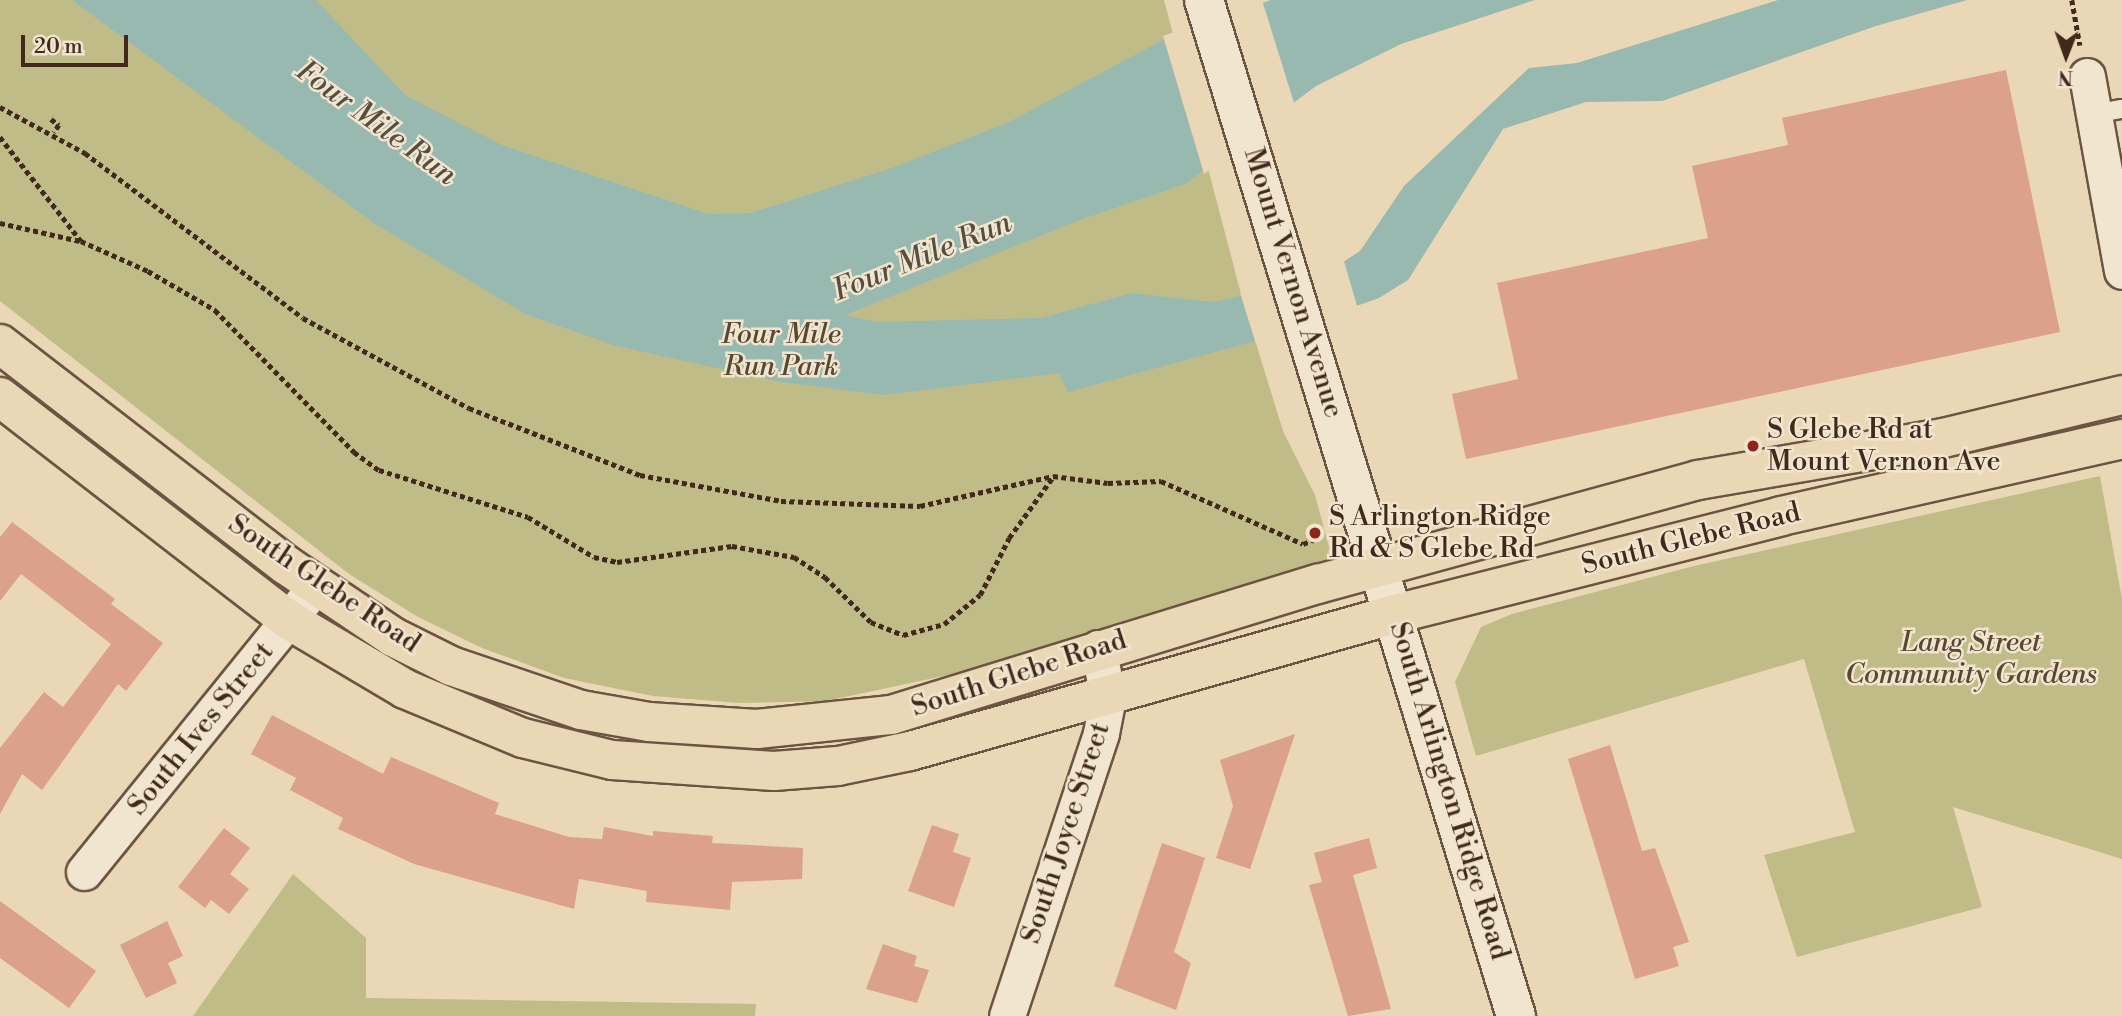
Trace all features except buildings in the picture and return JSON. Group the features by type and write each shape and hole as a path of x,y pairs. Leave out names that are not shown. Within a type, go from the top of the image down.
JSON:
{"main road":[{"name":"Mount Vernon Avenue","path":"1207,9 1381,566"},
{"name":"South Glebe Road","path":"0,344 316,585 393,637 463,670 581,710 701,727 757,729 891,715 1098,648 1381,566 1698,480 1942,438 2122,395"},
{"name":"South Glebe Road","path":"0,397 289,620 347,658 465,717 612,760 775,771 838,765 910,751 1395,614 1781,516 2122,439"},
{"name":"South Arlington Ridge Road","path":"1381,566 1517,1016"}],"street":[{"path":"2087,76 2108,112 2122,271"},
{"name":"South Ives Street","path":"84,872 316,585"},
{"name":"South Joyce Street","path":"1007,1016 1101,733 1108,696 1098,648"}],"path":[{"path":"2072,0 2087,76"},
{"path":"0,107 54,133 303,318 469,408 640,475 781,501 920,506 1054,476 1108,483 1161,481 1303,544 1320,537"},
{"path":"51,119 59,125 54,133"},
{"path":"0,137 81,241"},
{"path":"0,223 81,241 148,271 215,310 354,452 379,470 528,517 594,557 617,562 732,546 794,557 818,571 886,631 903,635 929,630 944,624 980,595 1009,538 1054,476"}],"green space":[{"name":"Four Mile Run Park","path":"0,0 1164,0 1242,298 1283,431 1315,495 1329,547 1328,562 1000,664 826,701 739,703 653,696 564,678 482,648 418,617 349,574 0,301"},
{"name":"Lang Street Community Gardens","path":"2100,476 2122,599 2122,859 1953,807 1982,907 1797,957 1764,855 1855,832 1804,659 1476,756 1455,682 1481,627 1512,614 1694,566"},
{"path":"293,874 366,938 366,998 756,1004 755,1016 193,1016"}],"water":[{"name":"Four Mile Run","path":"72,0 316,0 405,95 502,145 709,214 751,213 889,169 1007,123 1176,33 1271,0 1535,0 1401,44 1316,86 1185,184 1080,220 845,315 877,322 1041,318 1132,293 1213,302 1316,280 1360,251 1404,186 1529,68 1577,63 1778,0 1967,0 1876,26 1662,101 1586,102 1503,129 1408,280 1379,298 1263,339 1068,392 1059,373 883,395 782,382 613,345 525,314 375,224"}],"pier":[{"path":"1262,0 1295,106 1204,174 1163,36"},
{"path":"1343,258 1358,309 1256,344 1240,293 1315,277"}],"place":[{"name":"S Glebe Rd at Mount Vernon Ave","path":"1753,446"},
{"name":"S Arlington Ridge Rd & S Glebe Rd","path":"1315,533"}]}
